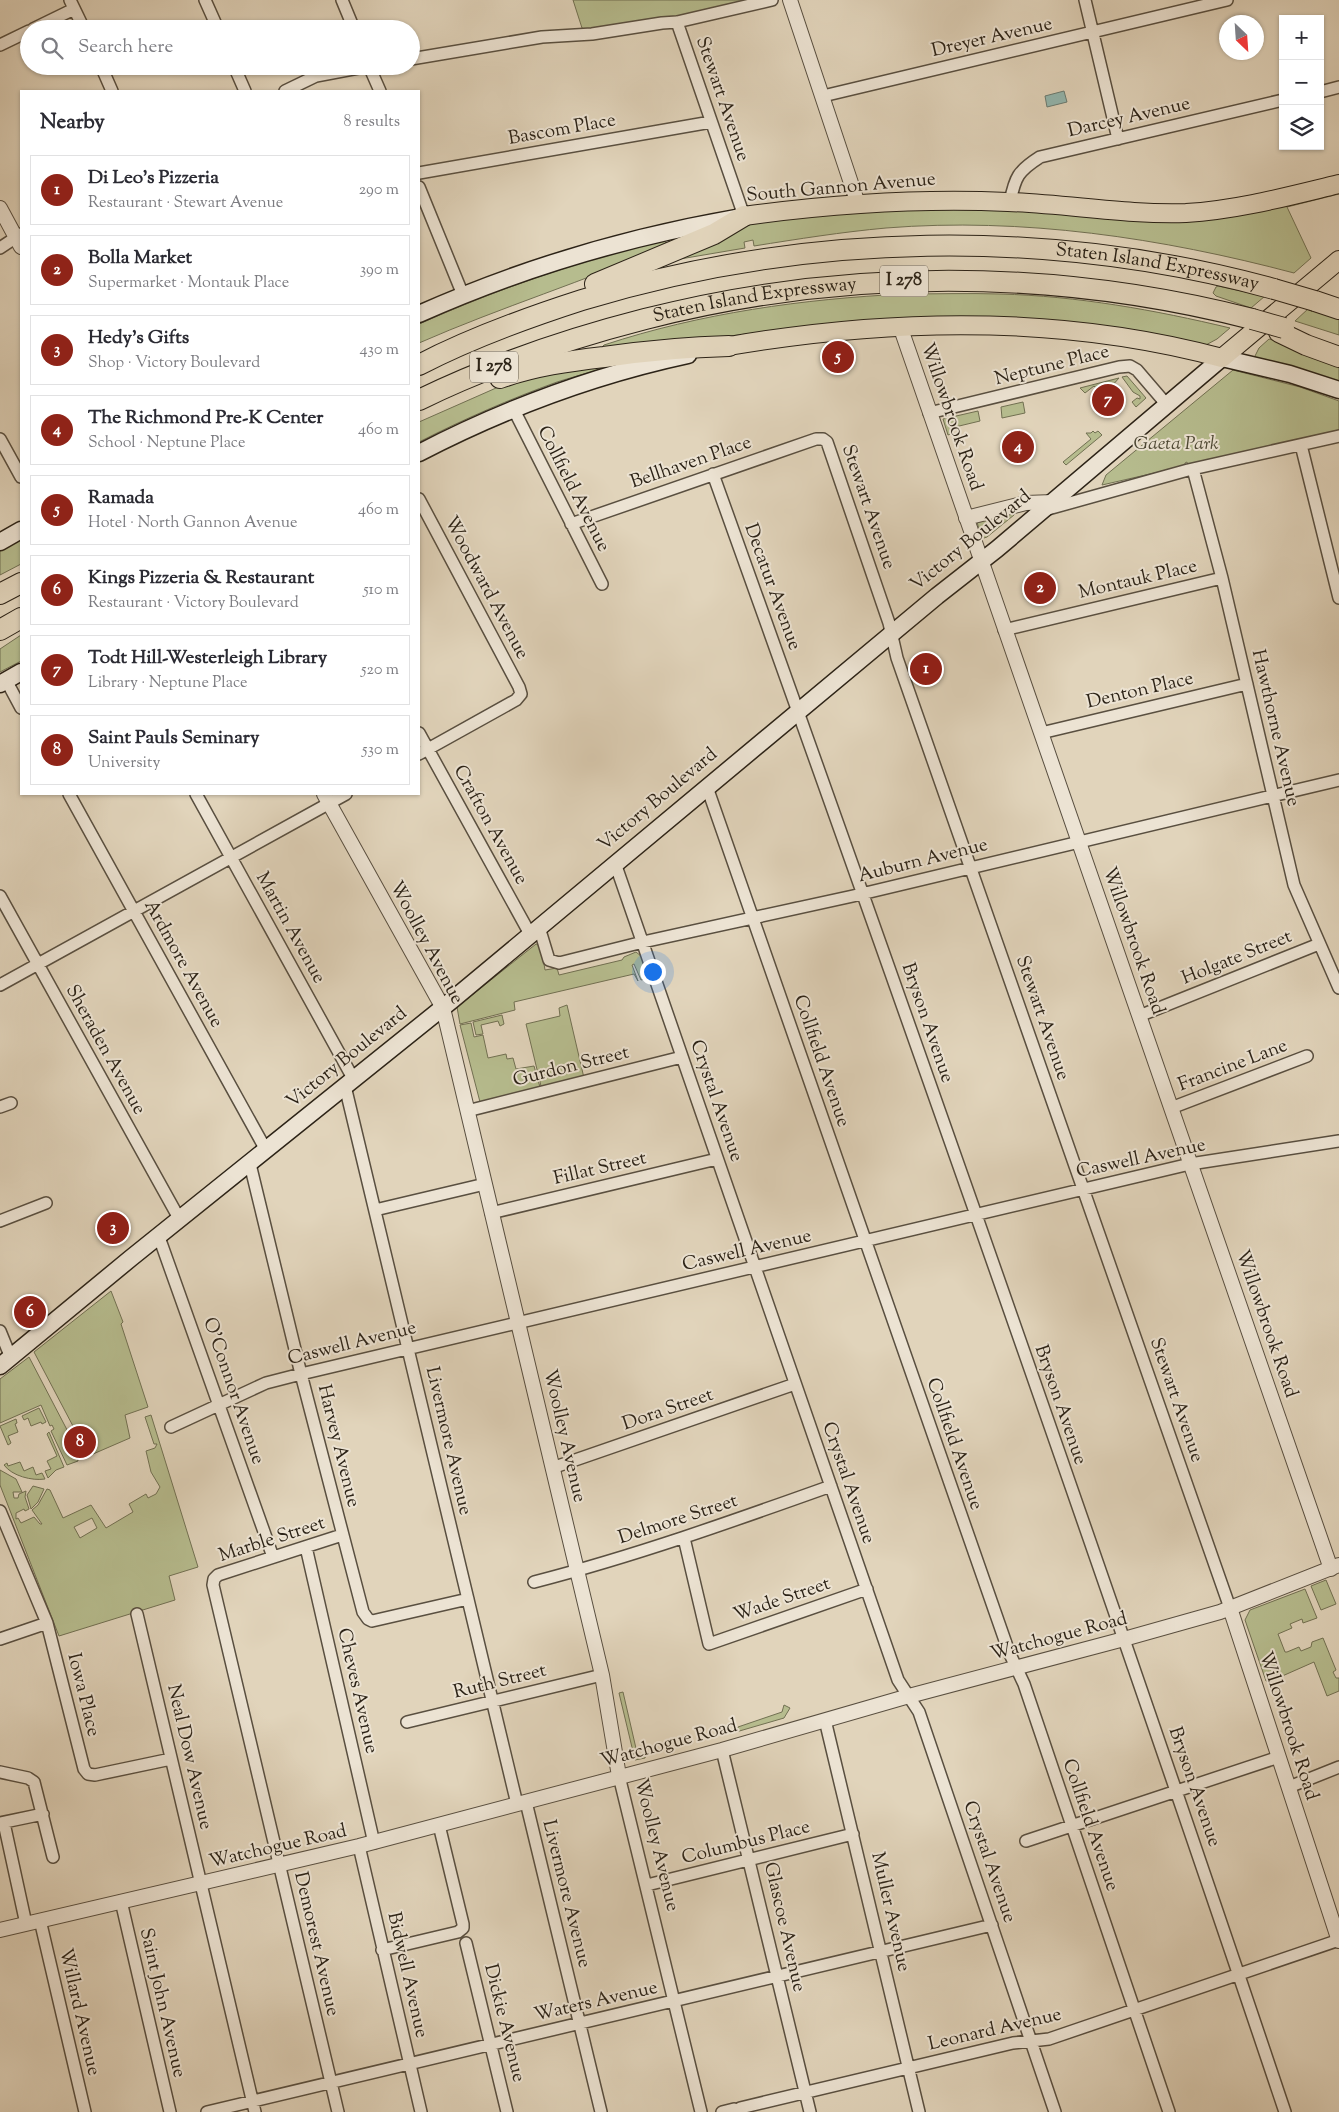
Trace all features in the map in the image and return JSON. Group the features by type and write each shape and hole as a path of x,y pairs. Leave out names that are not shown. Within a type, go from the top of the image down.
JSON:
{"highway":[{"path":"506,326 538,305 641,266 714,234 744,216"},
{"name":"Staten Island Expressway","path":"420,365 506,326 614,291 685,274 783,256 883,247 982,246 1082,252 1181,267 1274,289 1339,309"},
{"name":"Staten Island Expressway","path":"420,400 497,366 595,332 693,308 798,289 899,281 1024,282 1150,297 1247,318 1339,346"},
{"path":"1315,301 1339,302"},
{"path":"1282,330 1306,345 1339,357"},
{"path":"420,400 551,364 675,347 729,346"},
{"path":"0,594 20,584"},
{"path":"0,630 20,619"}],"main road":[{"name":"South Gannon Avenue","path":"420,314 535,268 600,248 665,232 744,216 858,204 933,201 1010,202 1136,212 1186,213 1237,207 1339,184"},
{"name":"Victory Boulevard","path":"5,1362 443,1008 797,711 1049,506 1339,260"},
{"path":"420,453 514,410 581,385 630,370 729,346 829,331 900,326 990,326 1084,333 1155,343 1302,377 1339,390"},
{"path":"0,542 20,531"},
{"path":"3,682 20,673"}],"street":[{"path":"205,0 214,20"},
{"path":"342,0 350,20"},
{"path":"420,57 542,37 592,34 677,22 772,0"},
{"path":"790,0 858,204"},
{"path":"1085,0 1118,139"},
{"name":"Dreyer Avenue","path":"823,96 1227,0"},
{"path":"47,20 72,4 80,20"},
{"name":"Stewart Avenue","path":"677,22 744,216"},
{"path":"0,45 20,35"},
{"path":"105,75 112,90"},
{"path":"238,75 245,90"},
{"path":"287,90 321,75"},
{"path":"373,75 380,90"},
{"path":"1324,91 1339,87"},
{"name":"Darcey Avenue","path":"1010,202 1016,176 1024,167 1040,157 1279,101"},
{"name":"Bascom Place","path":"420,173 711,122"},
{"path":"420,190 463,296"},
{"path":"0,208 20,239 0,248"},
{"name":"Willowbrook Road","path":"900,326 1190,1164 1335,1567"},
{"name":"Neptune Place","path":"929,413 1119,367 1130,366 1137,370 1166,405"},
{"name":"Collfield Avenue","path":"514,410 602,584"},
{"path":"966,518 1026,504 1049,506 1193,469 1339,436"},
{"path":"0,439 20,475"},
{"name":"Bellhaven Place","path":"571,524 816,439 823,439"},
{"name":"Stewart Avenue","path":"823,439 828,446 898,658 1230,1608"},
{"path":"1302,444 1339,598"},
{"name":"Hawthorne Avenue","path":"1193,469 1222,578 1294,885 1339,988"},
{"name":"Decatur Avenue","path":"713,474 797,711"},
{"name":"Woodward Avenue","path":"420,500 521,694 516,700 423,751"},
{"name":"Montauk Place","path":"1004,630 1222,578"},
{"path":"3,682 20,707"},
{"name":"Denton Place","path":"1040,733 1247,684"},
{"name":"Bryson Avenue","path":"797,711 863,893 1178,1792 1285,2112"},
{"name":"Crafton Avenue","path":"420,738 423,751 535,931"},
{"name":"Auburn Avenue","path":"535,931 549,960 560,963 1339,780"},
{"name":"Collfield Avenue","path":"707,787 1009,1652 1024,1684 1169,2112"},
{"name":"Ardmore Avenue","path":"70,795 266,1150"},
{"name":"Martin Avenue","path":"197,795 349,1083"},
{"path":"0,985 230,857 326,798 341,795"},
{"name":"Woolley Avenue","path":"326,798 443,1008 602,1675 620,1776 701,2112"},
{"name":"Crystal Avenue","path":"615,863 898,1680 919,1712 1055,2112"},
{"name":"Sheraden Avenue","path":"0,896 180,1220"},
{"name":"Holgate Street","path":"1139,1016 1320,944"},
{"name":"Francine Lane","path":"1171,1108 1307,1056"},
{"name":"Gurdon Street","path":"467,1111 682,1058"},
{"name":"Livermore Avenue","path":"349,1083 375,1210 493,1702 580,2023 601,2112"},
{"name":"Caswell Avenue","path":"171,1427 266,1384 301,1374 1190,1164 1339,1141"},
{"name":"Fillat Street","path":"491,1213 717,1159"},
{"name":"Harvey Avenue","path":"250,1164 301,1374 363,1612 372,1621 468,1599"},
{"path":"375,1210 485,1184"},
{"path":"0,1221 46,1203"},
{"name":"O'Connor Avenue","path":"159,1237 273,1557"},
{"path":"0,1331 5,1362"},
{"name":"Dora Street","path":"552,1468 795,1384"},
{"name":"Delmore Street","path":"534,1582 577,1571 684,1538 831,1486"},
{"name":"Iowa Place","path":"0,1510 47,1623 84,1769 88,1774 95,1775 172,1759"},
{"name":"Marble Street","path":"214,1579 218,1575 342,1535"},
{"name":"Wade Street","path":"684,1538 709,1644 867,1589"},
{"name":"Cheves Avenue","path":"306,1547 374,1842"},
{"name":"Watchogue Road","path":"0,1930 280,1866 722,1750 909,1696 1124,1639 1230,1608 1335,1567"},
{"name":"Demorest Avenue","path":"214,1579 213,1585 338,2112"},
{"name":"Willowbrook Road","path":"1230,1608 1279,1758 1335,1913 1339,1940"},
{"name":"Neal Dow Avenue","path":"137,1614 254,2107"},
{"path":"0,1639 47,1623"},
{"name":"Ruth Street","path":"407,1722 602,1675"},
{"name":"Muller Avenue","path":"825,1720 919,2112"},
{"name":"Glascoe Avenue","path":"722,1750 751,1861 810,2112"},
{"path":"1026,1841 1279,1758"},
{"path":"1289,1787 1339,1767"},
{"path":"0,1772 32,1779 38,1792 53,1857"},
{"path":"26,1924 2,1823 43,1814"},
{"path":"382,1950 458,1932 464,1924 438,1825"},
{"name":"Columbus Place","path":"647,1886 853,1834"},
{"name":"Bidwell Avenue","path":"359,1846 421,2112"},
{"name":"Saint John Avenue","path":"121,1901 170,2112"},
{"name":"Willard Avenue","path":"40,1920 85,2112"},
{"name":"Waters Avenue","path":"208,2112 254,2107 331,2083 992,1925"},
{"name":"Leonard Avenue","path":"722,2112 1013,2043 1050,2039 1339,1940"},
{"name":"Dickie Avenue","path":"466,1943 507,2112"}],"green space":[{"path":"573,0 762,0 704,13 589,31 582,28"},
{"path":"1339,190 1339,194 1287,207 1311,258 1294,273 1143,240 1092,233 989,225 937,225 886,228 754,246 753,240 744,242 745,248 680,259 748,225 773,219 946,207 1121,217"},
{"path":"664,241 668,245 420,343 420,324 540,276"},
{"path":"1218,286 1265,296 1251,308 1216,296 1213,293"},
{"path":"904,294 1029,295 1087,301 1173,315 1230,328 1217,339 1204,346 852,321 681,342 602,347 678,324 752,309 866,296"},
{"path":"1309,308 1339,318 1339,335 1295,321"},
{"path":"1269,339 1339,361 1339,383 1254,358 1259,348"},
{"path":"630,358 522,395 470,417 420,442 420,422 521,377"},
{"name":"Gaeta Park","path":"1233,370 1300,387 1339,401 1339,430 1188,465 1187,462 1185,466 1102,485 1106,475"},
{"path":"1127,376 1146,398 1136,407 1132,402 1137,398 1140,399 1140,396 1133,392 1122,377"},
{"path":"1119,378 1111,387 1107,383 1098,390 1094,386 1085,393 1080,388"},
{"path":"1023,402 1025,413 1002,418 1001,407"},
{"path":"978,411 980,421 955,427 952,429 953,433 948,435 943,419"},
{"path":"1093,431 1095,433 1098,431 1102,435 1066,465 1063,462 1091,439 1086,433"},
{"path":"1014,512 1014,515 987,537 981,536 977,522"},
{"path":"20,541 20,565 0,575 0,551"},
{"path":"20,636 20,662 0,672 0,649"},
{"path":"536,944 541,946 545,970 557,968 559,975 622,960 624,957 636,952 641,956 649,978 641,980 634,964 632,965 638,981 634,974 514,1002 515,1010 460,1024 457,1007"},
{"path":"567,1005 584,1078 480,1102 460,1025 471,1023 474,1037 483,1035 488,1058 506,1054 507,1059 513,1058 516,1069 534,1066 540,1087 526,1024 560,1016 559,1008"},
{"path":"502,1015 504,1024 500,1026 498,1021 481,1025 483,1034 476,1035 473,1022"},
{"path":"111,1291 123,1322 121,1324 148,1407 125,1415 130,1438 93,1454 84,1447 34,1352"},
{"path":"29,1357 76,1447 78,1461 67,1465 51,1431 54,1429 52,1425 50,1426 41,1405 0,1423 0,1379"},
{"path":"39,1408 46,1422 31,1426 28,1418 24,1420 22,1416"},
{"path":"151,1415 198,1567 169,1576 175,1600 59,1636 0,1485 0,1470 16,1479 22,1492 13,1492 14,1498 18,1498 19,1494 26,1491 25,1497 29,1509 16,1513 16,1519 18,1518 21,1523 34,1517 42,1524 32,1510 38,1505 47,1489 50,1490 63,1518 91,1505 106,1528 133,1512 129,1504 146,1494 148,1498 156,1494 160,1487 151,1472 146,1451 155,1448 157,1444 154,1444 145,1417","holes":["92,1518 97,1528 80,1538 74,1527"]},
{"path":"16,1419 17,1423 15,1424 18,1432 8,1436 11,1443 8,1445 0,1426"},
{"path":"49,1432 64,1467 56,1470 48,1478 45,1471 51,1469 47,1461 57,1456 47,1434"},
{"path":"20,1462 24,1471 33,1467 36,1475 42,1473 45,1479 23,1477 12,1472 4,1465 7,1463 8,1466"},
{"path":"33,1486 44,1489 38,1502 31,1509 27,1495"},
{"path":"1326,1580 1336,1604 1321,1610 1311,1586"},
{"path":"1305,1589 1317,1618 1303,1623 1302,1619 1290,1624 1292,1628 1278,1634 1285,1652 1299,1647 1301,1651 1311,1647 1312,1642 1323,1638 1336,1670 1333,1672 1336,1678 1339,1678 1339,1691 1327,1696 1314,1662 1271,1681 1266,1681 1245,1620 1250,1610"},
{"path":"623,1692 638,1757 646,1755 645,1758 635,1760 619,1693"},
{"path":"784,1705 790,1708 784,1718 736,1732 738,1727 782,1712"}],"water":[{"path":"1064,91 1067,102 1047,107 1045,96"}],"place":[{"name":"Ramada","path":"838,357"},
{"name":"Todt Hill-Westerleigh Library","path":"1108,400"},
{"name":"The Richmond Pre-K Center","path":"1018,447"},
{"name":"Bolla Market","path":"1040,588"},
{"name":"Di Leo's Pizzeria","path":"926,669"},
{"name":"Hedy's Gifts","path":"113,1228"},
{"name":"Kings Pizzeria & Restaurant","path":"30,1312"},
{"name":"Saint Pauls Seminary","path":"80,1442"}]}
